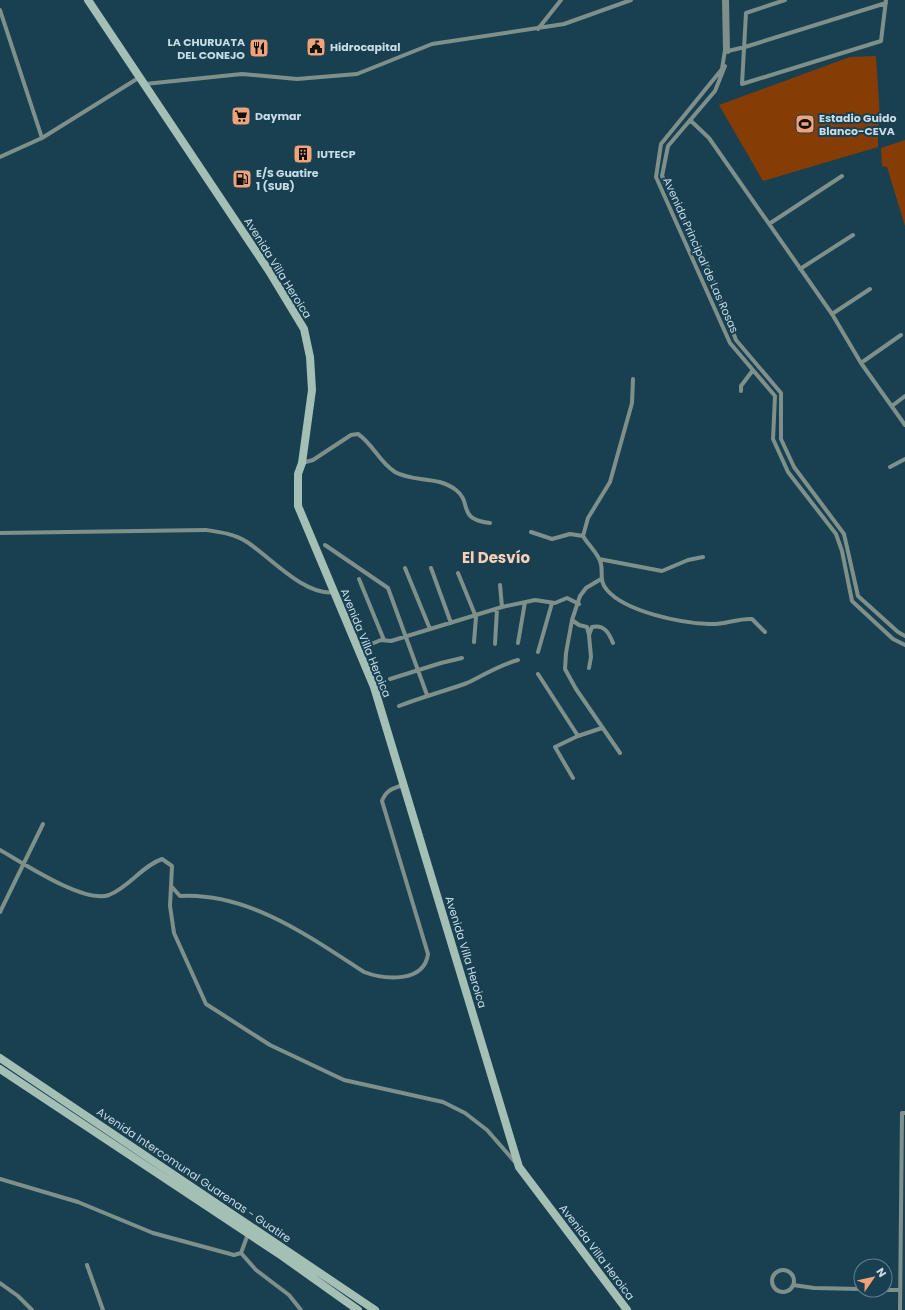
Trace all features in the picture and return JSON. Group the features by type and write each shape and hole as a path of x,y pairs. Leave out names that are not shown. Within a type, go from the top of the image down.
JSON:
{"main road":[{"name":"Avenida Villa Heroica","path":"88,0 269,271 304,329 310,357 312,390 302,463 298,474 298,506 374,687 519,1167 627,1310"},
{"name":"Avenida Intercomunal Guarenas - Guatire","path":"0,1058 375,1310"},
{"name":"Avenida Intercomunal Guarenas - Guatire","path":"0,1069 282,1256 358,1310"}],"street":[{"path":"538,30 561,0"},
{"path":"145,84 242,74 297,78 356,74 432,44 538,30 564,24 631,0"},
{"name":"Avenida Principal de Las Rosas","path":"724,0 725,50 722,69 661,144 656,176 730,343 775,396 773,439 788,472 836,534 842,551 852,601 893,639 905,645"},
{"path":"728,0 728,51 725,70 715,91 668,146 662,176 706,262 736,340 781,393 781,439 794,467 844,534 858,596 898,632 905,636"},
{"path":"728,51 744,47 886,2 881,41 742,84 744,47 746,14 785,0"},
{"path":"0,10 42,138"},
{"path":"0,157 42,138 140,77"},
{"path":"690,120 709,138 832,314 861,363 905,425"},
{"path":"769,224 842,176"},
{"path":"800,269 853,235"},
{"path":"832,314 870,289"},
{"path":"861,363 901,335"},
{"path":"741,391 741,386 753,370"},
{"path":"583,536 588,518 610,482 632,403 633,379"},
{"path":"892,406 905,396"},
{"path":"302,463 314,460 351,435 358,434 365,440 384,463 395,472 420,480 436,480 444,482 459,493 469,516 473,519 490,523"},
{"path":"890,467 905,459"},
{"path":"0,533 206,530 228,534 247,542 282,571 301,582 328,593 334,592"},
{"path":"531,532 552,539 570,534 583,536 599,559 602,570 601,579 607,590 616,598 642,610 710,624 752,618 765,632"},
{"path":"325,545 388,588 427,695"},
{"path":"599,559 662,571 688,560 703,557"},
{"path":"405,568 430,629"},
{"path":"431,568 451,623"},
{"path":"458,573 476,616 474,642"},
{"path":"359,579 384,640"},
{"path":"601,579 586,588 580,596 579,604 572,620 566,653 565,669 602,728 620,753"},
{"path":"500,585 502,607"},
{"path":"359,649 384,640 391,641 406,635 476,616 502,607 535,600 552,603 567,598 579,604"},
{"path":"518,643 526,602"},
{"path":"538,652 552,603"},
{"path":"495,644 497,609"},
{"path":"572,620 579,625 587,627 591,657 589,668"},
{"path":"589,635 592,627 602,627 608,632 613,643"},
{"path":"390,679 462,658"},
{"path":"400,706 427,695 466,683 493,669 518,660"},
{"path":"538,674 578,736"},
{"path":"573,778 555,747 578,736 602,728"},
{"path":"171,886 180,896 196,895 223,900 272,917 300,932 364,972 374,976 385,978 412,975 421,970 427,963 428,954 382,801 385,794 390,789 404,785"},
{"path":"0,912 43,824"},
{"path":"0,850 70,889 90,896 108,895 126,884 152,863 162,859 172,866 170,906 174,933 206,1004 270,1045 344,1080 443,1102 466,1113 488,1130 519,1167"},
{"path":"900,1310 902,1113 905,1113"},
{"path":"0,1179 78,1202 153,1233 234,1255 240,1253 248,1234"},
{"path":"240,1253 256,1270 289,1295 300,1310"},
{"path":"87,1265 103,1310"},
{"path":"781,1269 788,1271 794,1277 793,1285 790,1290 778,1292 771,1282 772,1277 775,1272 781,1269"},
{"path":"0,1283 18,1296 32,1310"},
{"path":"793,1285 814,1288 853,1289"},
{"path":"893,1290 900,1290"}],"shaded area":[{"name":"Estadio Guido Blanco-CEVA","path":"876,56 880,118 878,129 878,147 763,181 719,105 850,57"},
{"path":"905,140 905,226 887,167 882,166 881,148"}],"place":[{"name":"Hidrocapital","path":"316,47"},
{"name":"LA CHURUATA DEL CONEJO","path":"259,48"},
{"name":"Daymar","path":"241,116"},
{"name":"Estadio Guido Blanco-CEVA","path":"805,124"},
{"name":"IUTECP","path":"303,154"},
{"name":"E/S Guatire 1 (SUB)","path":"242,179"}],"district":[{"name":"El Desvío","path":"496,558"}]}
